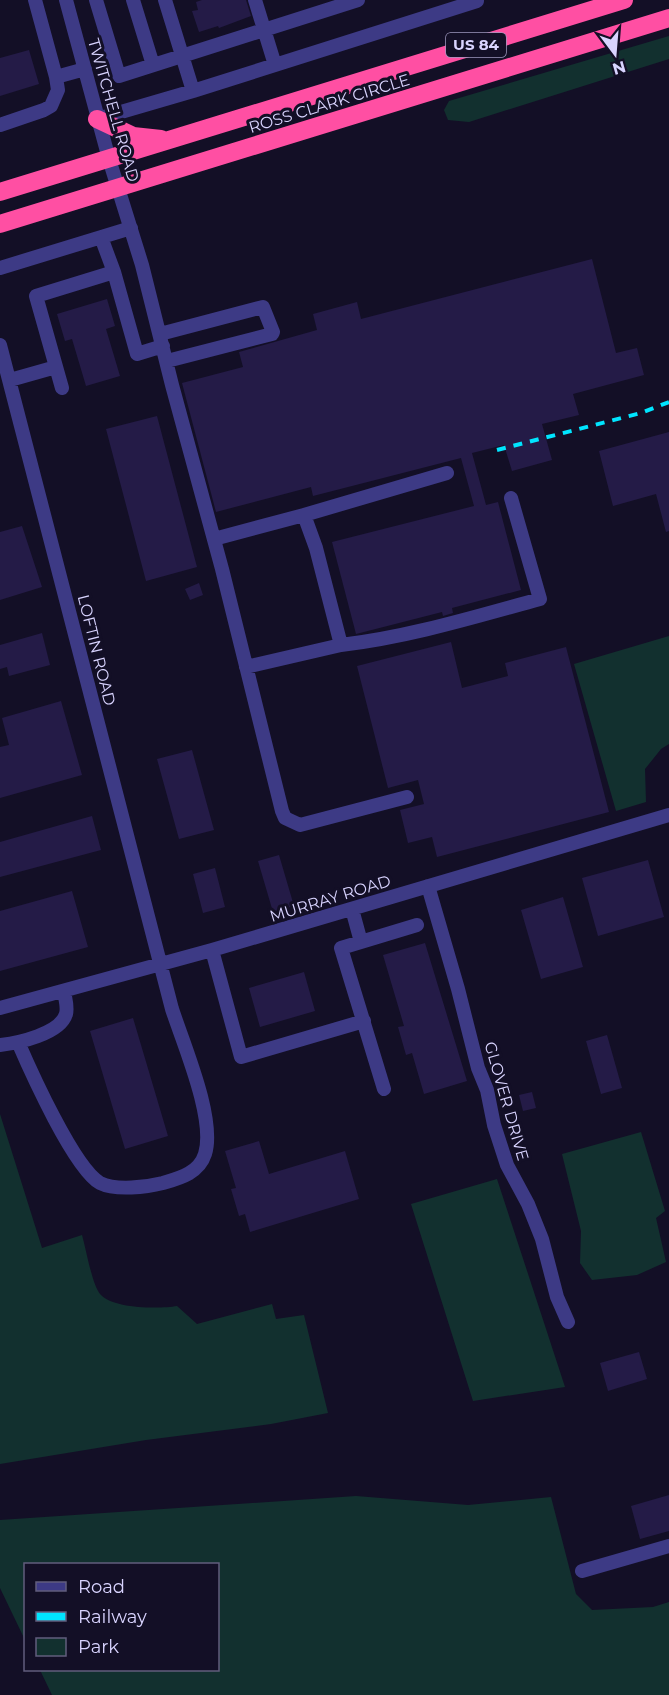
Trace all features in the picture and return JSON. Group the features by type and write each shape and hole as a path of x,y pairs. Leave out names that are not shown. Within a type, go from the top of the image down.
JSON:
{"highway":[{"name":"ROSS CLARK CIRCLE","path":"0,192 624,0"},
{"name":"ROSS CLARK CIRCLE","path":"0,224 664,20"},
{"path":"98,119 133,136 169,140"}],"street":[{"path":"0,125 51,106 58,90 34,0"},
{"name":"TWITCHELL ROAD","path":"66,0 109,159 162,340 282,811 285,818 300,825 310,824 407,797"},
{"path":"96,0 119,76 358,0"},
{"path":"133,0 153,65"},
{"path":"165,0 193,91"},
{"path":"255,0 275,65"},
{"path":"98,119 477,0"},
{"path":"56,77 85,69"},
{"path":"0,268 131,228"},
{"path":"101,237 114,272 137,354 162,340 263,307 266,308 272,334 167,361"},
{"path":"62,388 36,296 114,272"},
{"name":"LOFTIN ROAD","path":"0,345 160,964 197,1084 207,1125 206,1154 197,1168 186,1177 145,1187 124,1188 100,1183 77,1159 31,1073 18,1042"},
{"path":"10,380 56,367"},
{"path":"214,539 447,473"},
{"path":"246,667 341,645 443,626 540,599 512,498"},
{"path":"304,515 316,548 341,645"},
{"name":"MURRAY ROAD","path":"0,1008 212,950 669,815"},
{"name":"GLOVER DRIVE","path":"428,885 478,1068 487,1090 494,1125 507,1165 528,1204 542,1239 556,1297 568,1322"},
{"path":"352,909 361,942"},
{"path":"384,1089 341,948 417,925"},
{"path":"212,950 241,1057 364,1021"},
{"path":"0,1045 18,1042 52,1030 59,1025 65,1017 64,991"},
{"path":"582,1571 669,1546"}],"green space":[{"path":"669,36 669,59 469,122 448,120 444,110 449,101"},
{"path":"669,636 669,744 661,749 645,769 646,802 616,811 574,664"},
{"path":"0,1114 42,1248 82,1235 94,1283 106,1299 137,1307 177,1306 197,1324 272,1304 276,1319 304,1315 328,1413 271,1424 146,1440 0,1464"},
{"path":"641,1132 665,1211 656,1218 666,1262 637,1275 592,1280 580,1263 581,1231 562,1154"},
{"path":"497,1179 565,1387 473,1401 411,1204"},
{"path":"356,1496 468,1505 551,1497 576,1594 592,1610 653,1607 669,1602 669,1695 52,1695 40,1671 219,1671 219,1563 24,1563 24,1638 0,1588 0,1520"}],"building":[{"path":"246,0 251,16 219,28 218,26 199,32 192,11 198,10 196,2"},
{"path":"29,50 39,84 0,96 0,58"},
{"path":"592,259 616,353 637,348 644,375 573,394 579,415 542,424 552,460 512,471 504,445 472,453 486,505 498,502 521,590 452,608 453,613 443,616 442,612 356,634 332,542 474,506 461,458 313,496 311,487 216,512 182,383 243,367 239,352 317,330 313,314 357,302 361,319"},
{"path":"107,299 115,326 106,329 120,376 86,386 72,339 65,341 57,314"},
{"path":"157,416 197,567 146,581 106,429"},
{"path":"669,432 669,531 666,532 656,494 613,506 599,451"},
{"path":"22,526 42,587 0,600 0,532"},
{"path":"199,583 203,595 190,600 185,589"},
{"path":"42,633 50,665 9,676 7,667 0,669 0,645"},
{"path":"451,642 462,688 508,676 505,663 566,647 609,812 437,857 432,837 408,843 400,810 424,804 418,780 388,788 357,666"},
{"path":"61,701 82,775 0,798 0,747 9,745 2,718"},
{"path":"192,750 214,830 179,839 157,759"},
{"path":"92,816 101,850 0,877 0,842"},
{"path":"279,855 294,906 273,912 258,861"},
{"path":"648,860 664,917 598,936 582,878"},
{"path":"215,868 225,907 203,913 193,874"},
{"path":"72,891 88,947 0,971 0,911"},
{"path":"563,897 583,967 541,979 521,910"},
{"path":"425,943 467,1081 424,1094 412,1053 406,1055 398,1027 404,1026 383,955"},
{"path":"304,972 315,1011 260,1027 249,988"},
{"path":"133,1018 168,1136 125,1149 90,1031"},
{"path":"607,1035 622,1088 601,1094 586,1041"},
{"path":"532,1092 536,1108 523,1111 519,1095"},
{"path":"259,1141 269,1174 345,1151 359,1199 250,1232 245,1214 239,1216 231,1189 236,1188 225,1151"},
{"path":"639,1352 647,1379 608,1391 600,1363"},
{"path":"669,1495 669,1531 640,1539 631,1506"}],"railway":[{"path":"497,450 641,413 669,402"}]}
